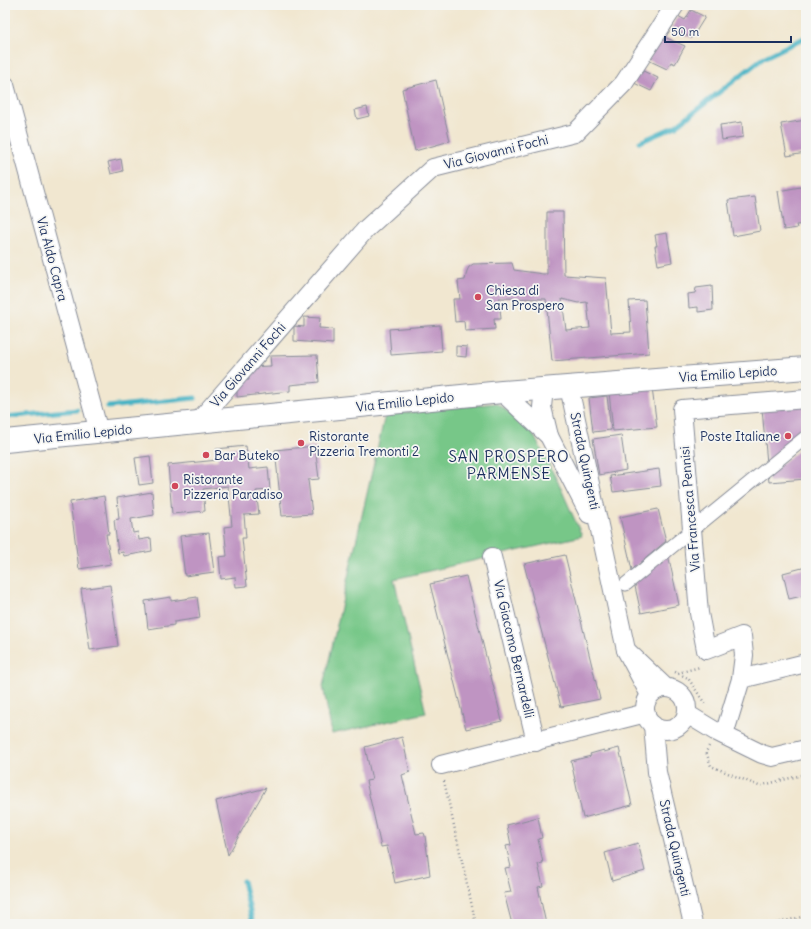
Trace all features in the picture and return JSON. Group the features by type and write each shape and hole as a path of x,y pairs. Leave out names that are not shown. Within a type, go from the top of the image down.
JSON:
{"main road":[{"name":"Via Emilio Lepido","path":"5,441 502,392 806,368"}],"street":[{"name":"Via Giovanni Fochi","path":"198,422 366,229 433,168 575,133 624,83 675,5"},
{"name":"Via Aldo Capra","path":"5,85 99,432"},
{"name":"Strada Quingenti","path":"569,387 626,650 658,691"},
{"name":"Strada Quingenti","path":"544,389 542,407 549,436 601,536"},
{"name":"Strada Quingenti","path":"502,392 549,436"},
{"name":"Via Francesca Pennisi","path":"740,679 744,655 742,636 706,650 698,613 682,409 806,399"},
{"path":"626,584 806,437"},
{"name":"Via Giacomo Bernardelli","path":"492,557 536,742"},
{"path":"719,733 740,679 806,663"},
{"path":"657,772 675,728 684,720 688,708 683,695 678,691 672,688 658,691 647,700 650,719 664,730 675,728"},
{"path":"687,714 719,733 762,754 772,757 806,749"},
{"name":"Strada Quingenti","path":"650,719 657,772 693,924"},
{"path":"441,765 536,742 650,719"}],"path":[{"path":"672,670 688,678 705,705 710,709"},
{"path":"719,733 706,752 711,766 759,786 806,774"},
{"path":"441,765 476,924"},
{"path":"772,924 806,916"}],"green space":[{"path":"497,403 531,430 559,484 582,536 394,579 426,713 332,734 323,686 385,415"}],"building":[{"path":"691,10 705,17 692,38 671,29 678,16 685,20"},
{"path":"662,36 685,46 675,64 671,62 667,69 648,60"},
{"path":"639,69 658,78 651,91 632,82"},
{"path":"436,80 450,141 415,151 402,89"},
{"path":"367,107 369,116 357,119 355,110"},
{"path":"806,120 806,153 787,156 781,124"},
{"path":"742,122 743,137 722,140 720,125"},
{"path":"121,159 123,171 111,174 108,162"},
{"path":"806,186 806,224 796,225 797,228 784,230 778,191"},
{"path":"755,197 760,231 733,236 728,200"},
{"path":"547,212 563,212 564,275 606,278 611,333 631,332 629,301 645,300 649,353 552,361 546,299 499,298 501,319 494,319 495,329 465,331 464,321 455,322 453,299 460,299 458,281 465,280 469,267 473,264 512,263 514,270 547,274","holes":["562,299 578,303 587,302 590,328 566,330"]},
{"path":"667,233 672,262 658,265 655,235"},
{"path":"712,286 713,310 698,312 698,307 689,308 688,294 695,293 696,288"},
{"path":"304,317 320,318 319,328 333,329 333,344 294,341 294,326 304,327"},
{"path":"440,325 442,351 391,355 389,329"},
{"path":"456,346 467,347 466,357 456,356"},
{"path":"317,355 319,382 290,385 290,391 237,397 237,389 240,388 240,381 249,380 248,367 271,366 270,356"},
{"path":"652,388 657,427 613,431 609,392"},
{"path":"607,396 611,430 593,432 589,398"},
{"path":"806,405 806,430 767,463 762,409"},
{"path":"621,435 626,470 599,475 593,439"},
{"path":"806,445 806,479 769,482 768,474"},
{"path":"246,446 249,469 268,467 270,490 256,491 259,514 244,515 246,538 242,538 247,586 236,587 235,577 221,579 219,557 227,556 224,527 232,526 228,486 203,489 205,511 172,514 168,465 218,460 216,449"},
{"path":"315,446 319,479 308,480 312,514 282,516 275,450"},
{"path":"150,456 153,483 139,485 135,458"},
{"path":"659,469 661,486 613,492 610,476"},
{"path":"152,492 154,515 131,519 133,533 138,532 139,540 151,538 152,551 124,556 123,552 118,553 114,520 119,519 117,498"},
{"path":"104,496 109,534 106,534 111,564 79,569 70,502"},
{"path":"658,509 666,541 632,570 620,517"},
{"path":"209,533 214,572 185,576 180,536"},
{"path":"668,554 679,605 641,613 634,582"},
{"path":"565,555 600,699 561,707 524,564"},
{"path":"806,567 806,595 789,599 783,573"},
{"path":"466,576 502,721 466,729 430,584"},
{"path":"110,585 118,646 90,650 81,589"},
{"path":"171,597 171,601 197,597 200,618 174,622 174,625 148,629 145,601"},
{"path":"402,737 410,772 402,775 416,834 424,833 425,836 430,875 395,883 387,846 381,847 366,781 372,780 365,747"},
{"path":"619,748 632,805 583,818 571,761 591,756 590,754 604,750 604,752"},
{"path":"266,788 228,855 216,801"},
{"path":"538,817 542,838 538,839 543,863 538,864 543,886 538,887 546,924 512,924 504,893 511,892 505,868 511,867 506,846 511,845 507,825"},
{"path":"638,843 645,871 612,881 605,853"}],"waterway":[{"path":"640,142 676,126 763,58 806,37"},
{"path":"108,407 195,398"},
{"path":"5,417 77,410"},
{"path":"243,881 253,924"}],"place":[{"name":"Chiesa di San Prospero","path":"478,297"},
{"name":"Poste Italiane","path":"788,436"},
{"name":"Ristorante Pizzeria Tremonti 2","path":"301,443"},
{"name":"Bar Buteko","path":"206,455"},
{"name":"Ristorante Pizzeria Paradiso","path":"175,486"}],"district":[{"name":"SAN PROSPERO PARMENSE","path":"509,464"}]}
